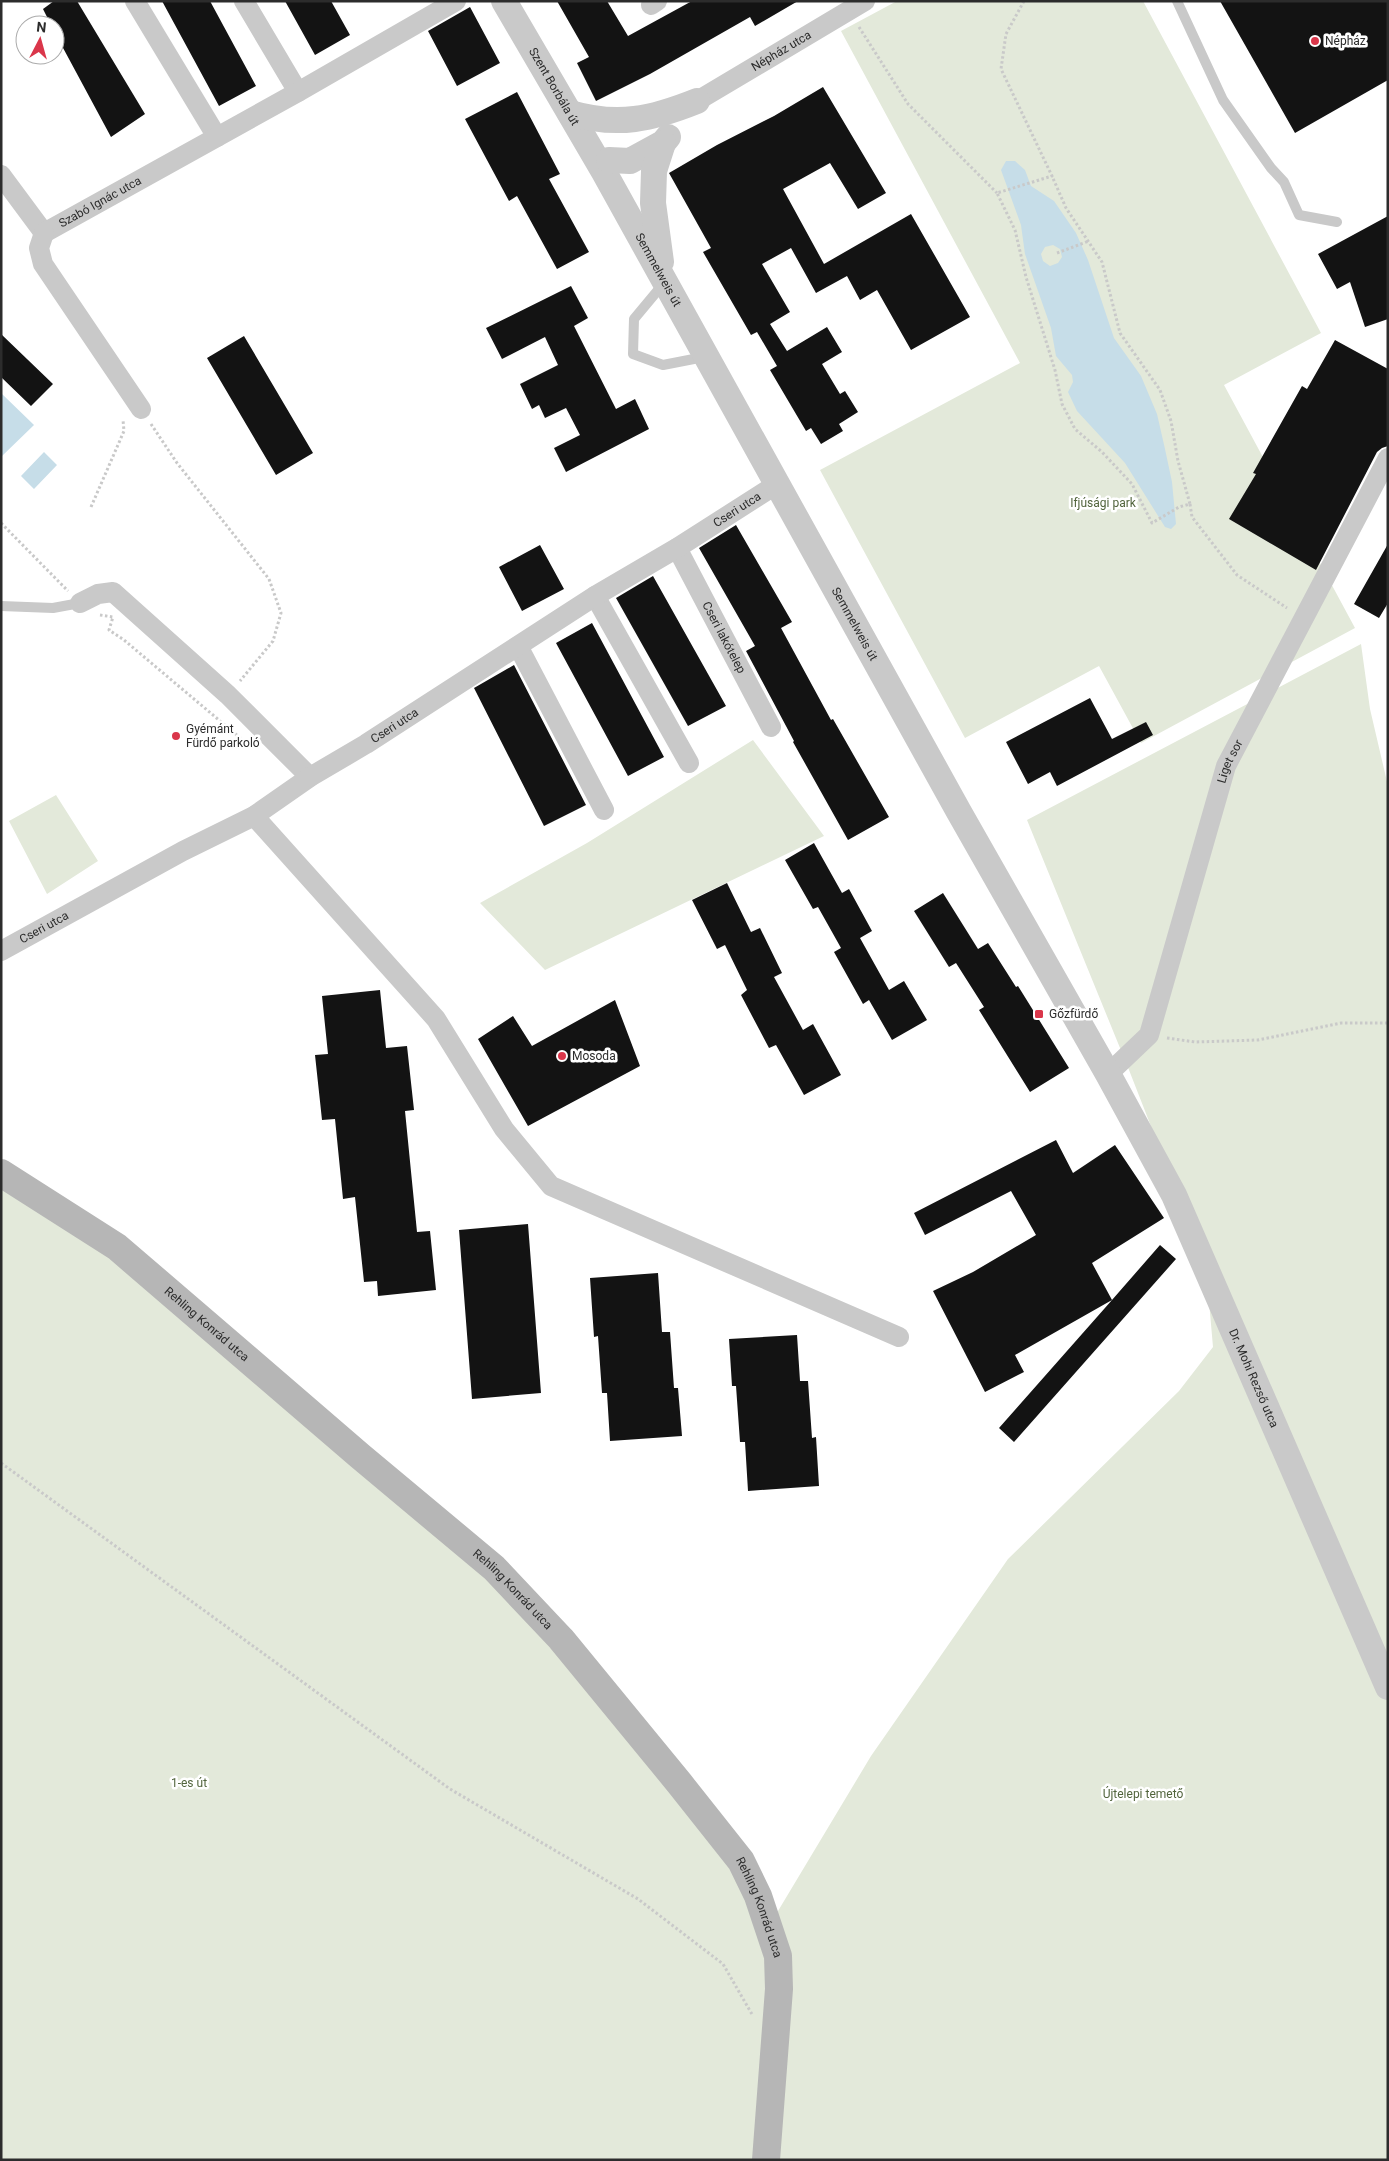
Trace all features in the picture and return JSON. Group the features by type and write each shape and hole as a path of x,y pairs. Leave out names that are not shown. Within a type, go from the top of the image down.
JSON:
{"main road":[{"name":"Rehling Konrád utca","path":"1,1173 117,1247 360,1456 494,1568 561,1639 741,1861 758,1896 778,1956 779,1989 766,2160"}],"street":[{"path":"135,1 217,137"},
{"path":"244,1 298,92"},
{"name":"Szabó Ignác utca","path":"1,175 44,233 298,92 456,1"},
{"name":"Szent Borbála út","path":"504,1 570,113 603,164"},
{"name":"Népház utca","path":"697,101 857,6"},
{"path":"570,113 592,119 614,121 653,117 697,101"},
{"path":"665,282 656,233 653,203 654,171 663,143 697,101"},
{"path":"603,164 616,144 653,117"},
{"path":"603,164 630,161 663,143"},
{"name":"Semmelweis út","path":"603,164 665,282 959,812 1108,1074"},
{"path":"44,233 39,248 43,264 132,411"},
{"name":"Liget sor","path":"1149,1035 1226,766 1388,458"},
{"name":"Cseri utca","path":"1,951 183,851 254,816 310,777 366,744 595,596 677,548 777,484"},
{"name":"Cseri lakótelep","path":"677,548 771,727"},
{"path":"80,603 98,594 113,592 228,695 310,777"},
{"path":"595,596 689,762"},
{"path":"518,646 604,810"},
{"path":"254,816 436,1019 504,1129 550,1186 900,1337"},
{"path":"1108,1074 1149,1035"},
{"name":"Dr. Mohi Rezső utca","path":"1108,1074 1174,1195 1388,1686"}],"lane":[{"path":"1177,1 1223,100 1271,168 1284,182 1299,215 1337,222"},
{"path":"665,282 634,319 633,354 663,364 707,357"},
{"path":"1,606 53,608 80,603"}],"path":[{"path":"1024,1 1006,34 1001,69 1066,208 1102,262 1120,333 1160,390 1171,421 1192,517 1237,575 1304,618"},
{"path":"857,6 908,104 997,193 1015,230 1026,277 1055,370 1062,404 1075,430 1102,452 1132,484 1152,523 1179,507 1190,504"},
{"path":"997,193 1052,176"},
{"path":"1057,253 1089,241"},
{"path":"91,507 132,411 177,463 269,579 280,612 273,641 228,695"},
{"path":"1,523 80,603 98,615 113,617 109,630 124,640 252,748"},
{"path":"1149,1035 1195,1042 1258,1040 1341,1023 1388,1023"},
{"path":"1,1463 450,1789 638,1899 723,1964 754,2018"}],"green space":[{"name":"Ifjúsági park","path":"897,1 1143,1 1321,333 1224,385 1355,628 1141,743 1099,666 965,738 820,470 1020,363 841,31"},
{"path":"1361,644 1370,709 1388,786 1388,2160 1,2160 1,1173 22,1186 494,1568 680,1784 769,1926 871,1756 1008,1559 1179,1391 1213,1347 1206,1267 1129,1070 1027,820"},
{"path":"753,740 824,836 545,970 480,903 587,843"},
{"path":"56,795 98,861 47,894 9,821"}],"water":[{"path":"1006,161 1015,161 1025,170 1031,186 1054,201 1076,233 1088,260 1114,338 1141,376 1157,414 1172,482 1176,524 1171,529 1165,527 1125,463 1077,411 1068,392 1073,382 1072,375 1056,356 1051,328 1025,254 1021,225 1001,170","holes":["1053,245 1060,249 1062,257 1058,263 1050,266 1043,261 1041,254 1045,247"]},
{"path":"1,393 34,425 1,457"},
{"path":"44,452 57,465 34,489 21,476"}],"building":[{"path":"54,1 77,1 145,114 111,137 65,52 65,15 46,15 43,9"},
{"path":"162,1 210,1 256,86 219,106"},
{"path":"285,1 331,1 350,35 315,55"},
{"path":"557,1 607,1 628,36 692,1 798,1 755,26 750,17 650,74 596,101 577,63 589,57"},
{"name":"Népház","path":"1220,1 1388,1 1388,80 1295,133"},
{"path":"470,7 500,63 457,86 428,31"},
{"path":"823,87 886,193 858,209 830,163 783,189 824,264 911,214 970,317 911,350 877,290 860,300 847,276 816,293 791,248 762,264 790,312 770,324 787,351 827,327 842,352 822,364 840,394 845,391 858,412 839,424 843,431 821,444 811,428 806,431 770,370 777,366 757,332 751,335 703,252 711,248 669,173"},
{"path":"517,92 560,174 549,179 589,252 557,269 517,196 509,201 465,119"},
{"path":"1388,216 1388,319 1365,327 1350,282 1337,289 1318,254"},
{"path":"571,286 588,318 574,326 616,409 635,399 649,429 566,472 554,448 580,435 566,408 545,418 539,405 532,409 520,384 558,365 545,337 502,359 486,328"},
{"path":"1,334 53,384 31,406 1,377"},
{"path":"244,336 313,453 276,475 207,358"},
{"path":"1335,340 1388,369 1388,446 1377,452 1316,570 1229,519 1256,474 1253,473 1302,386 1307,389"},
{"path":"736,525 792,622 781,628 831,720 833,719 889,817 848,840 793,742 746,651 755,646 699,548"},
{"path":"1388,544 1388,603 1379,618 1354,604"},
{"path":"540,545 564,589 522,611 499,567"},
{"path":"653,576 726,706 688,726 616,598"},
{"path":"592,623 664,757 628,776 556,643"},
{"path":"514,665 586,805 544,826 474,688"},
{"path":"1090,698 1112,739 1146,722 1153,735 1057,786 1050,772 1028,784 1006,742"},
{"path":"814,843 842,893 849,889 872,931 860,938 889,990 904,981 927,1020 892,1040 869,1000 863,1004 834,952 841,948 818,907 813,909 785,860"},
{"path":"727,883 751,932 760,928 782,973 774,977 803,1030 813,1024 841,1075 804,1095 776,1045 769,1048 741,995 747,990 725,945 717,949 692,900"},
{"path":"943,893 978,949 988,943 1016,987 1018,986 1069,1068 1030,1092 979,1010 984,1007 956,963 949,967 914,911"},
{"path":"380,990 386,1048 407,1046 414,1110 405,1111 417,1232 430,1231 436,1290 378,1296 377,1281 364,1282 355,1197 343,1199 335,1119 322,1120 315,1055 328,1054 322,996"},
{"name":"Mosoda","path":"615,1000 640,1066 528,1126 478,1039 513,1016 532,1046"},
{"path":"1056,1140 1073,1173 1115,1145 1164,1218 1092,1263 1112,1300 1015,1355 1024,1372 985,1392 933,1291 973,1272 1036,1235 1011,1191 925,1235 914,1213"},
{"path":"528,1224 541,1393 472,1399 459,1230"},
{"path":"1160,1245 1176,1259 1014,1442 999,1428"},
{"path":"658,1273 662,1332 670,1332 674,1388 678,1388 682,1436 610,1441 607,1393 602,1393 598,1336 594,1337 590,1278"},
{"path":"797,1335 800,1381 808,1381 812,1438 816,1437 819,1486 748,1491 745,1442 740,1442 736,1386 732,1386 729,1339"}],"place":[{"name":"Népház","path":"1315,41"},
{"name":"Gyémánt Fürdő parkoló","path":"176,736"},
{"name":"Gőzfürdő","path":"1039,1014"},
{"name":"Mosoda","path":"562,1056"}],"park label":[{"name":"1-es út","path":"189,1783"},
{"name":"Újtelepi temető","path":"1143,1794"}]}
